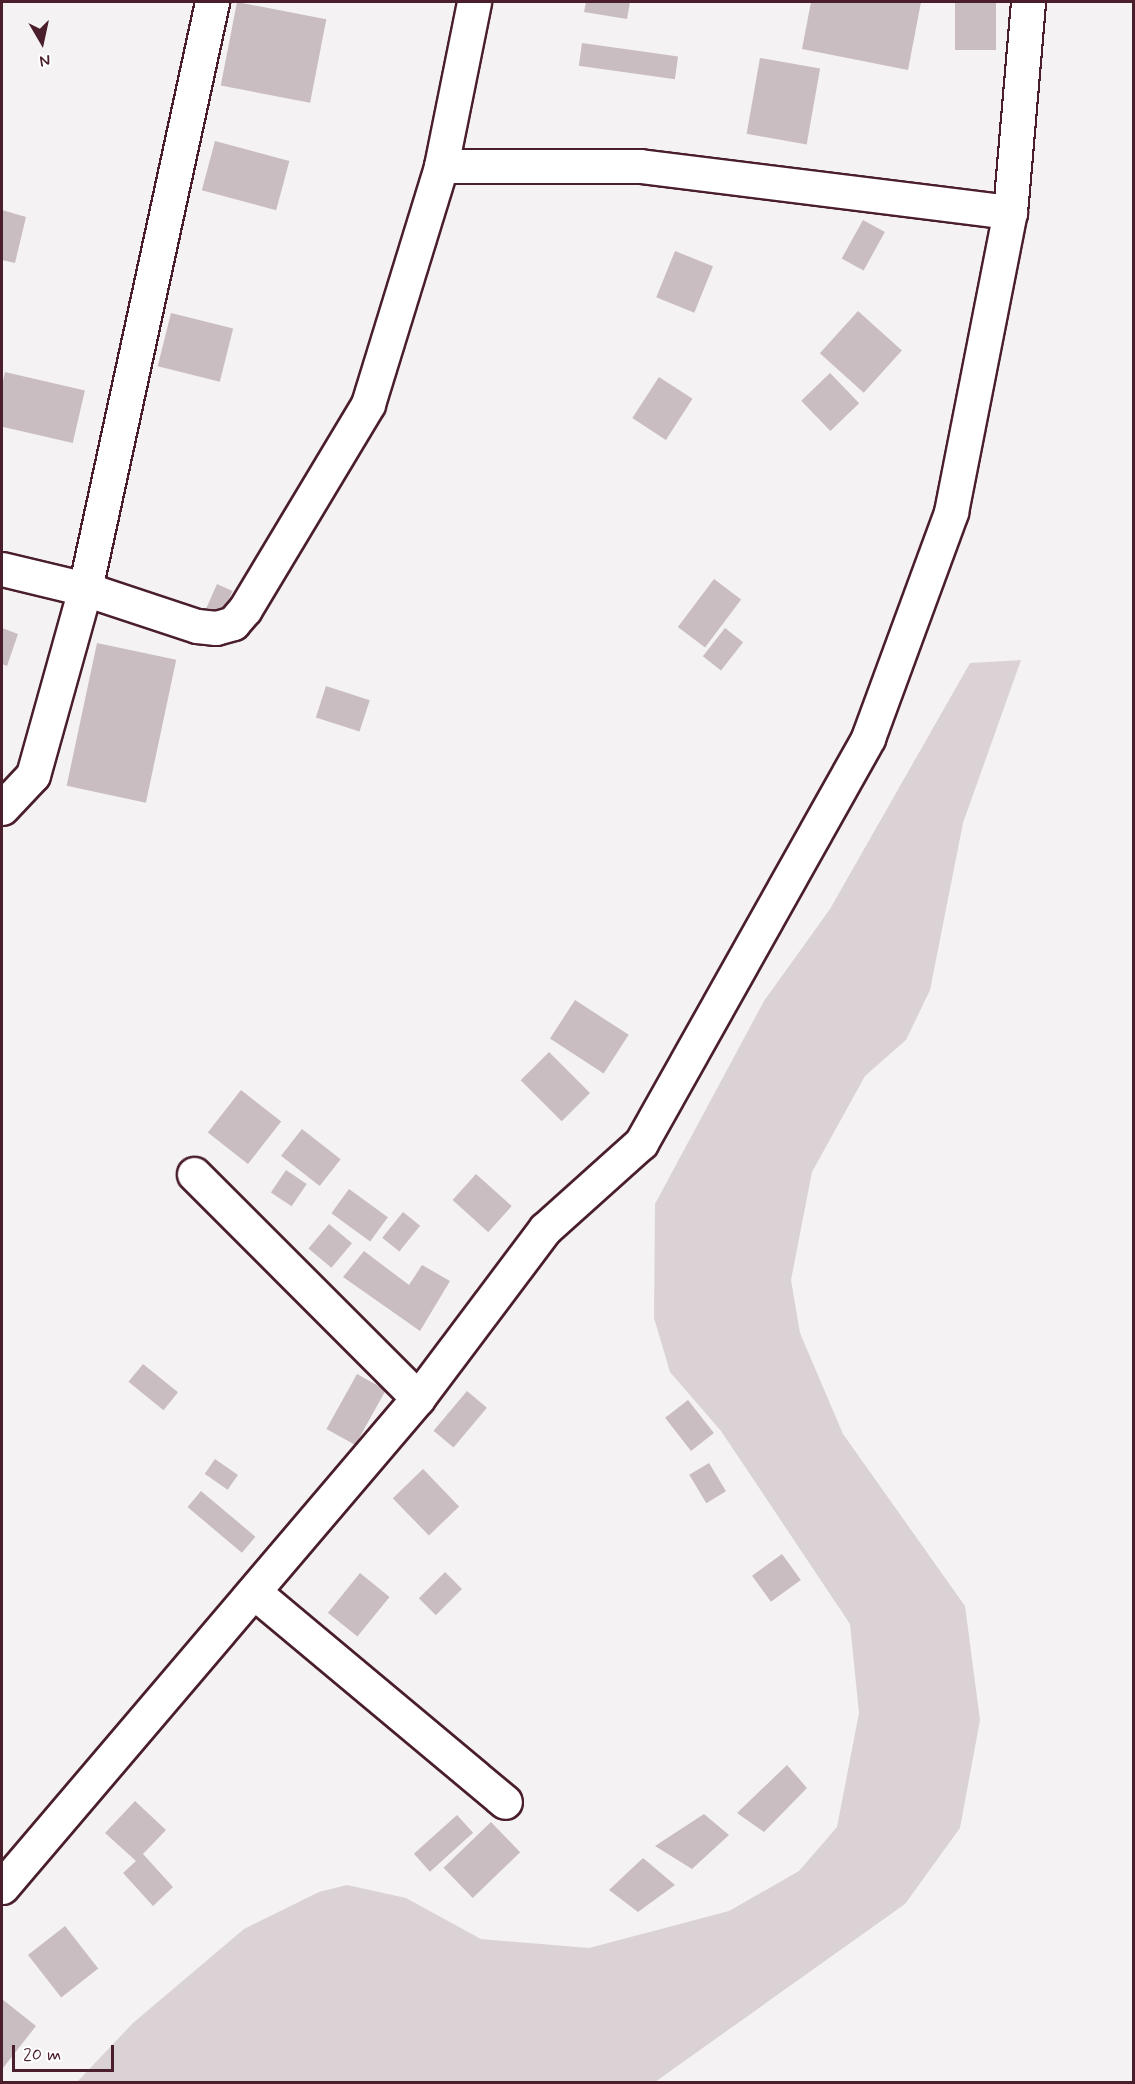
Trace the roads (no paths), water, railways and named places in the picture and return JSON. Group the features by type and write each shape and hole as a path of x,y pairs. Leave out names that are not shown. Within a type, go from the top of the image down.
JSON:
{"street":[{"path":"2,808 33,775 85,589 212,2"},
{"path":"2,568 85,589 196,626 216,628 233,623 245,609 368,404 441,166 474,2"},
{"path":"2,1887 418,1398 545,1229 641,1143 868,738 951,512 1010,212 1028,2"},
{"path":"441,166 640,166 1010,212"},
{"path":"194,1174 418,1398"},
{"path":"254,1592 505,1802"}]}
